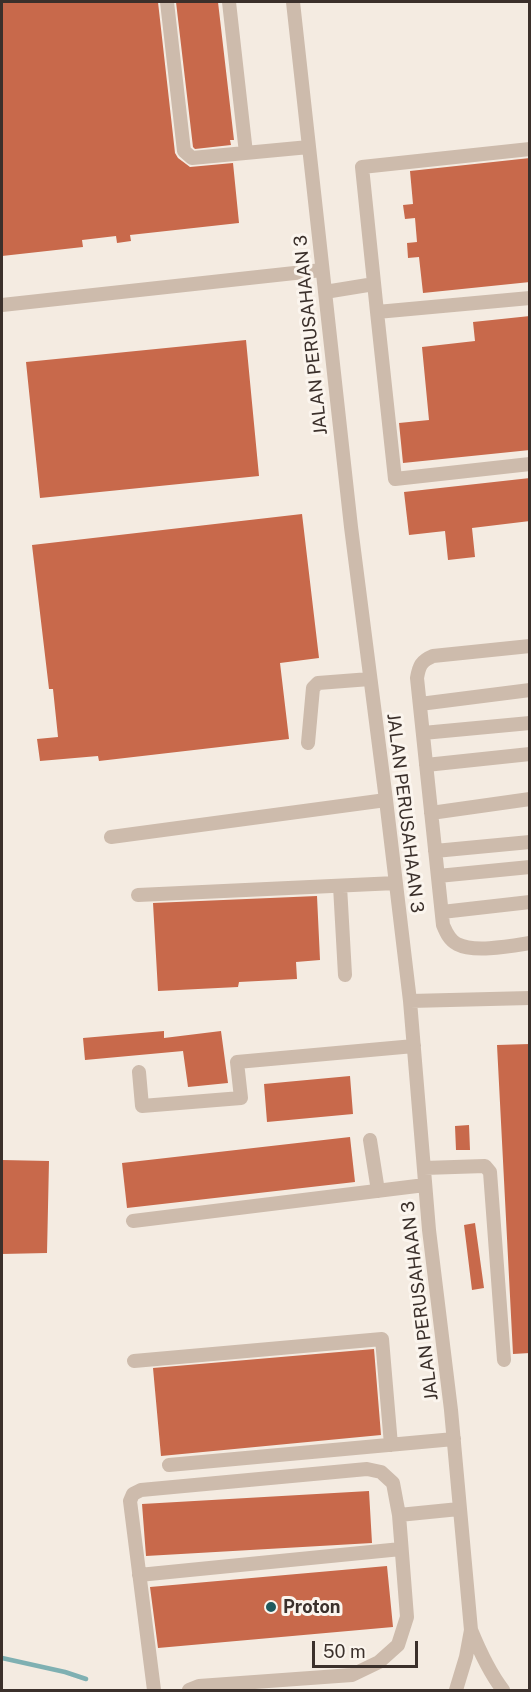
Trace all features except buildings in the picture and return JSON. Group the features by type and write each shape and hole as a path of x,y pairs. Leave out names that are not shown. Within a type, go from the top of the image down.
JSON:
{"street":[{"path":"166,2 184,151 192,159 309,147"},
{"path":"229,2 246,153"},
{"name":"JALAN PERUSAHAAN 3","path":"293,2 351,527 410,1001 429,1230 454,1439 471,1630"},
{"path":"530,149 362,167 395,479 530,464"},
{"path":"2,305 322,270"},
{"path":"325,292 374,284"},
{"path":"377,312 530,298"},
{"path":"530,646 433,656 425,659 419,666 417,678 442,912 447,936 457,944 472,947 491,948 530,944"},
{"path":"308,743 313,688 318,683 370,679"},
{"path":"420,704 530,690"},
{"path":"423,734 530,723"},
{"path":"426,765 530,754"},
{"path":"431,813 530,799"},
{"path":"111,837 386,800"},
{"path":"435,851 530,842"},
{"path":"438,876 530,867"},
{"path":"138,895 396,884"},
{"path":"340,886 345,975"},
{"path":"442,912 530,902"},
{"path":"410,1001 530,998"},
{"path":"139,1072 142,1107 240,1098 237,1062 414,1046"},
{"path":"370,1140 378,1191"},
{"path":"424,1168 485,1166 490,1172 504,1360"},
{"path":"133,1221 425,1185"},
{"path":"134,1361 382,1339 391,1445"},
{"path":"169,1465 454,1439"},
{"path":"154,1690 130,1501 133,1494 141,1490 367,1469 381,1472 393,1483 399,1515 407,1617 398,1645 379,1662 352,1675 199,1686 189,1690"},
{"path":"399,1515 459,1509"},
{"path":"139,1575 401,1550"},
{"path":"456,1690 471,1630"},
{"path":"471,1630 481,1655 502,1690"}],"waterway":[{"path":"2,1658 86,1679"}],"place":[{"name":"Proton","path":"271,1607"}]}
